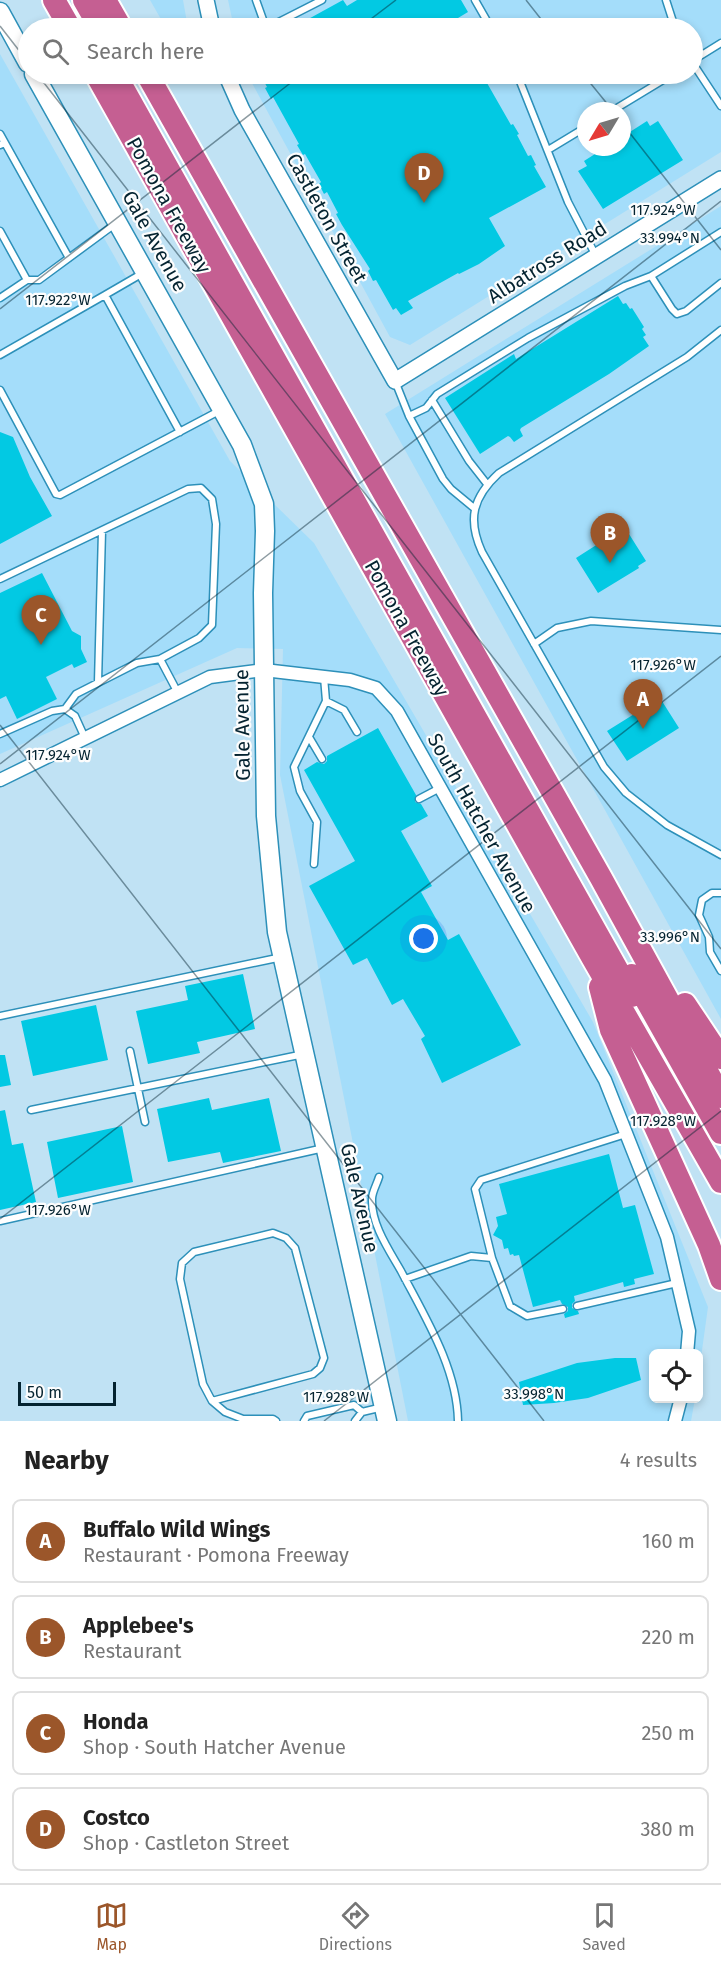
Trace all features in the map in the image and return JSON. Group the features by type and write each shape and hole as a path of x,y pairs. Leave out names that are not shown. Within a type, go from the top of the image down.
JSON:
{"highway":[{"path":"54,0 64,18"},
{"path":"74,0 84,18"},
{"path":"84,0 94,18"},
{"path":"105,0 115,18"},
{"name":"Pomona Freeway","path":"102,84 592,957 721,1182"},
{"path":"121,84 721,1154"},
{"path":"131,84 721,1133"},
{"path":"153,84 601,878 721,1097"},
{"path":"601,878 721,1058"},
{"path":"592,957 611,1030 709,1245 721,1279"}],"main road":[{"path":"0,12 18,45"},
{"name":"Gale Avenue","path":"40,84 242,445 264,504 266,816 277,932 385,1414"}],"street":[{"path":"206,0 210,18"},
{"name":"Castleton Street","path":"230,84 242,110 395,381"},
{"name":"Albatross Road","path":"395,381 721,179"},
{"name":"South Hatcher Avenue","path":"0,780 210,677 264,670 350,680 376,688 397,711 605,1080 666,1237 689,1331 687,1349"},
{"path":"675,1421 680,1403"}],"lane":[{"path":"256,0 263,18"},
{"path":"287,18 322,0"},
{"path":"475,0 485,18"},
{"path":"666,0 672,18"},
{"path":"703,55 721,43"},
{"path":"703,78 721,106"},
{"path":"521,84 568,202 596,256"},
{"path":"627,102 657,84"},
{"path":"548,150 577,132"},
{"path":"0,134 2,144 69,258"},
{"path":"0,298 27,280 39,280 118,222"},
{"path":"0,231 27,280"},
{"path":"409,416 426,408 437,394 528,338 625,286 651,276 721,232"},
{"path":"0,355 146,271"},
{"path":"651,276 676,314 686,311 721,283"},
{"path":"105,295 180,432"},
{"path":"721,330 687,357 499,473 487,484 474,508 477,539 595,753 614,780 626,793 667,825 721,855"},
{"path":"395,381 409,416 443,479 451,489 474,508"},
{"path":"0,390 56,494 60,495 222,409"},
{"path":"432,400 469,461 487,484"},
{"path":"0,579 188,489 201,488 212,499 216,524 212,625 199,638 160,659 137,663 76,693 65,709"},
{"path":"98,682 102,531"},
{"path":"534,644 557,628 591,621 721,630"},
{"path":"160,659 178,693"},
{"path":"314,864 317,822 300,790 294,767 326,701 324,677"},
{"path":"326,701 344,710 357,732"},
{"path":"0,734 52,711 65,709 75,716 85,739"},
{"path":"309,737 322,759"},
{"path":"418,800 440,788"},
{"path":"721,893 712,893 702,900 699,915 709,937 710,952 721,971"},
{"path":"0,1016 282,957"},
{"path":"130,1051 145,1122"},
{"path":"31,1110 304,1053"},
{"path":"563,1309 527,1316 510,1306 492,1258 475,1189 481,1180 626,1134"},
{"path":"0,1221 325,1148"},
{"path":"379,1177 372,1198 378,1229 424,1313 458,1402 458,1421"},
{"path":"212,1401 313,1374 320,1368 324,1358 295,1248 286,1238 273,1233 194,1252 182,1263 180,1279 203,1384 212,1401 225,1412 243,1419 273,1419 276,1421"},
{"path":"405,1279 471,1256 492,1258"},
{"path":"577,1306 677,1283"},
{"path":"304,1421 307,1416 354,1405 362,1412 385,1414"},
{"path":"355,1421 362,1412"}],"shaded area":[{"path":"150,0 183,0 186,18 160,18"},
{"path":"228,0 721,0 721,152 410,345 390,337 252,84 703,84 703,18 232,18"},
{"path":"0,54 230,461 314,543 593,1022 708,1307 702,1349 649,1349 649,1403 694,1403 691,1421 408,1421 280,775 283,649 237,648 0,754"},
{"path":"721,206 721,1019 385,414"}],"building":[{"path":"343,0 347,6 357,0 461,0 468,12 458,18 310,18"},
{"path":"265,84 488,84 511,125 513,124 519,134 517,135 528,156 531,155 536,165 534,166 546,187 489,218 505,246 479,264 408,301 413,308 401,315 396,308 393,310 376,280 373,281 368,271 370,269 342,225 327,192 324,194 319,184 321,182 305,154 303,155 297,145 299,144 273,97 271,99 265,88 267,87"},
{"path":"647,121 650,126 658,121 683,160 603,209 578,171 587,166 584,161 592,156 631,156 631,131"},
{"path":"618,296 623,304 626,303 630,309 632,308 644,327 642,329 646,335 643,337 649,346 609,374 521,428 523,436 514,442 508,436 480,454 445,398 514,354 516,359"},
{"path":"0,432 13,437 30,477 52,516 0,544"},
{"path":"629,534 646,561 638,566 639,568 598,593 576,558 612,535 616,542"},
{"path":"42,573 72,631 81,636 81,649 87,662 74,668 72,664 46,677 57,699 17,719 6,696 0,699 0,593"},
{"path":"660,698 679,728 627,761 607,731"},
{"path":"378,728 416,795 415,802 421,804 428,816 401,831 432,886 421,892 448,940 459,934 521,1045 442,1083 421,1039 425,1036 403,999 392,1005 367,958 353,965 309,886 355,861 304,770 317,762 324,764 327,756"},
{"path":"243,974 255,1029 197,1042 200,1053 148,1064 136,1011 188,1000 185,986"},
{"path":"96,1005 108,1060 33,1076 21,1021"},
{"path":"0,1055 5,1055 11,1085 0,1087"},
{"path":"209,1098 212,1110 269,1098 281,1151 223,1163 220,1152 168,1162 157,1109"},
{"path":"5,1110 12,1145 23,1143 36,1202 0,1210 0,1111"},
{"path":"122,1126 133,1182 58,1198 47,1142"},
{"path":"609,1154 623,1208 635,1205 654,1274 634,1279 635,1284 624,1287 623,1282 574,1296 575,1301 572,1308 579,1314 565,1318 564,1314 568,1311 568,1307 560,1300 533,1307 519,1255 510,1255 508,1248 504,1249 502,1240 493,1235 498,1226 496,1217 507,1214 499,1184"},
{"path":"636,1358 641,1380 588,1398 523,1405 519,1382 577,1363"}],"place":[{"name":"Costco","path":"424,203"},
{"name":"Applebee's","path":"610,563"},
{"name":"Honda","path":"41,645"},
{"name":"Buffalo Wild Wings","path":"643,729"}]}
